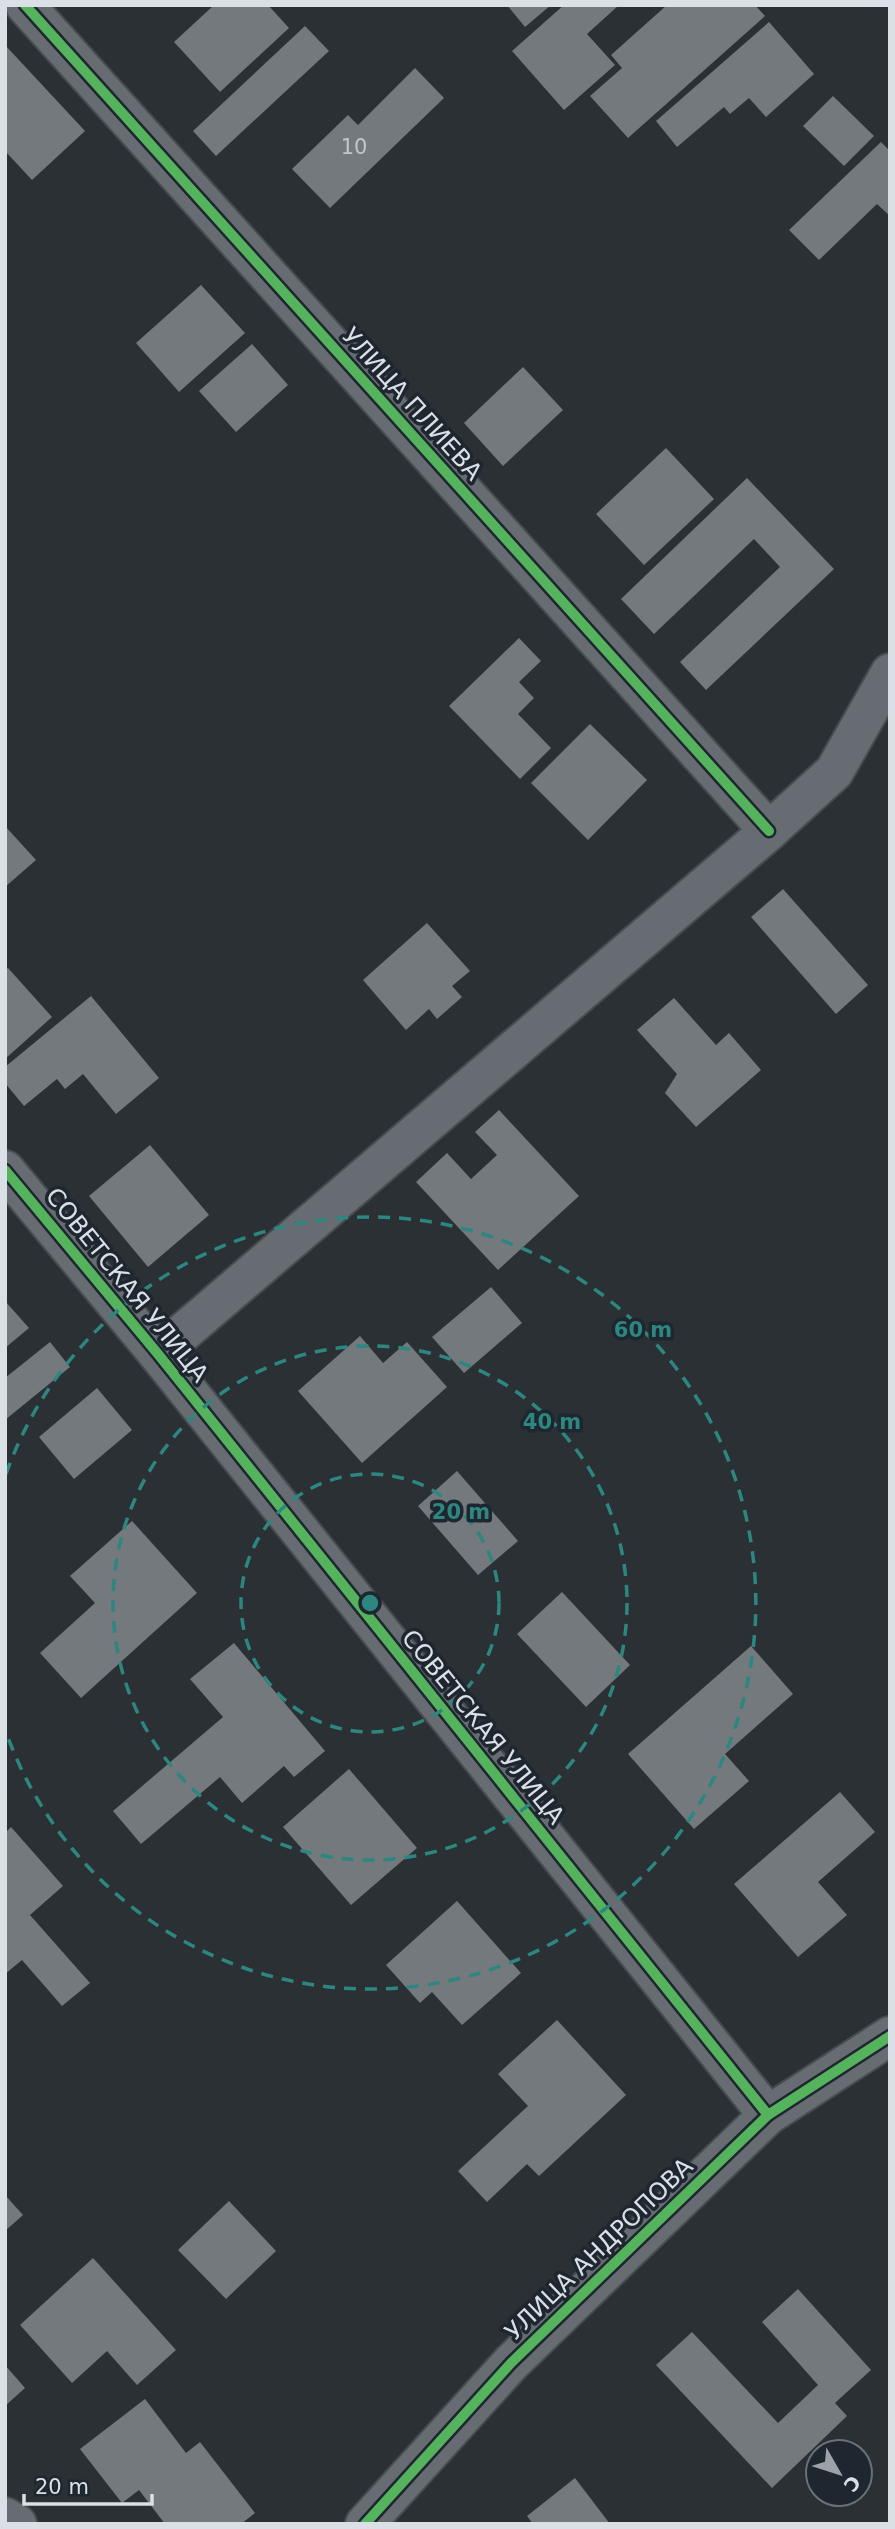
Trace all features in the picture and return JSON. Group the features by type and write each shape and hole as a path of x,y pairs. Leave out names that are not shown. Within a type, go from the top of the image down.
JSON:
{"street":[{"name":"УЛИЦА ПЛИЕВА","path":"25,5 768,831"},
{"path":"158,1354 834,772 890,673"},
{"name":"СОВЕТСКАЯ УЛИЦА","path":"5,1170 158,1354 768,2116"},
{"name":"УЛИЦА АНДРОПОВА","path":"365,2524 511,2364 768,2116 890,2036"},
{"path":"5,2517 17,2524"}],"building":[{"path":"214,5 268,5 289,28 220,92 174,42"},
{"path":"507,5 551,5 525,27"},
{"path":"564,5 619,5 587,34 615,65 564,110 512,51"},
{"path":"667,5 755,5 765,16 628,138 590,96 622,68 611,55"},
{"path":"769,22 814,74 766,117 749,98 730,114 724,107 677,147 656,121"},
{"path":"305,26 329,51 216,156 193,131"},
{"path":"5,45 85,131 32,180 5,151"},
{"path":"415,68 444,98 330,208 292,169 348,115 358,125"},
{"path":"833,96 874,136 844,166 803,126"},
{"path":"881,142 890,151 890,216 877,204 819,260 789,230"},
{"path":"201,285 245,333 179,392 136,343"},
{"path":"252,344 288,385 236,432 199,391"},
{"path":"523,367 563,410 503,466 464,423"},
{"path":"666,448 714,499 644,565 596,514"},
{"path":"747,478 834,569 706,690 680,662 780,567 754,539 654,634 621,599"},
{"path":"519,638 541,661 519,682 534,698 518,714 551,748 520,779 449,706"},
{"path":"590,724 647,780 588,840 531,783"},
{"path":"5,826 36,860 5,887"},
{"path":"783,889 868,985 836,1014 751,917"},
{"path":"427,923 470,971 452,986 462,997 437,1019 429,1009 406,1030 363,980"},
{"path":"8,968 52,1017 5,1059 5,970"},
{"path":"91,996 159,1078 116,1114 83,1074 65,1089 57,1079 24,1106 5,1083 5,1067"},
{"path":"674,998 716,1045 729,1033 761,1070 696,1127 665,1093 677,1074 637,1030"},
{"path":"499,1110 579,1196 498,1270 416,1182 447,1153 471,1179 497,1155 475,1132"},
{"path":"150,1145 209,1215 148,1267 89,1196"},
{"path":"491,1287 522,1323 464,1373 432,1337"},
{"path":"5,1301 29,1328 5,1348"},
{"path":"360,1336 383,1363 407,1342 447,1387 362,1463 298,1391"},
{"path":"50,1342 70,1367 5,1420 5,1378"},
{"path":"97,1388 132,1430 74,1479 39,1437"},
{"path":"457,1471 518,1541 478,1575 418,1506"},
{"path":"132,1521 197,1593 81,1698 40,1653 95,1603 70,1576"},
{"path":"562,1592 630,1665 586,1707 517,1634"},
{"path":"234,1643 325,1751 294,1777 284,1766 242,1803 220,1777 141,1844 113,1811 223,1717 190,1679"},
{"path":"751,1646 793,1694 725,1754 749,1781 694,1829 628,1754"},
{"path":"349,1769 417,1848 351,1905 283,1827"},
{"path":"840,1792 875,1832 818,1882 847,1915 798,1957 734,1884"},
{"path":"11,1827 63,1886 30,1915 90,1983 62,2006 22,1960 5,1974 5,1833"},
{"path":"457,1901 521,1973 462,2025 432,1992 420,2003 386,1965"},
{"path":"557,2020 626,2095 539,2176 527,2164 487,2202 458,2171 528,2106 498,2074"},
{"path":"5,2195 23,2215 5,2231"},
{"path":"229,2201 276,2251 226,2299 178,2250"},
{"path":"93,2258 176,2350 137,2385 107,2351 72,2383 20,2325"},
{"path":"798,2289 871,2370 835,2403 847,2416 824,2438 804,2438 804,2457 772,2488 656,2365 692,2332 778,2423 818,2385 762,2322"},
{"path":"5,2365 25,2388 5,2406"},
{"path":"145,2399 186,2453 200,2442 255,2513 241,2524 165,2524 139,2490 122,2503 80,2449"},
{"path":"575,2478 610,2524 533,2524 527,2516"}],"cycle path":[{"path":"25,5 769,831"},
{"path":"5,1170 158,1354 768,2115"},
{"path":"365,2524 511,2363 768,2115 890,2036"}]}
